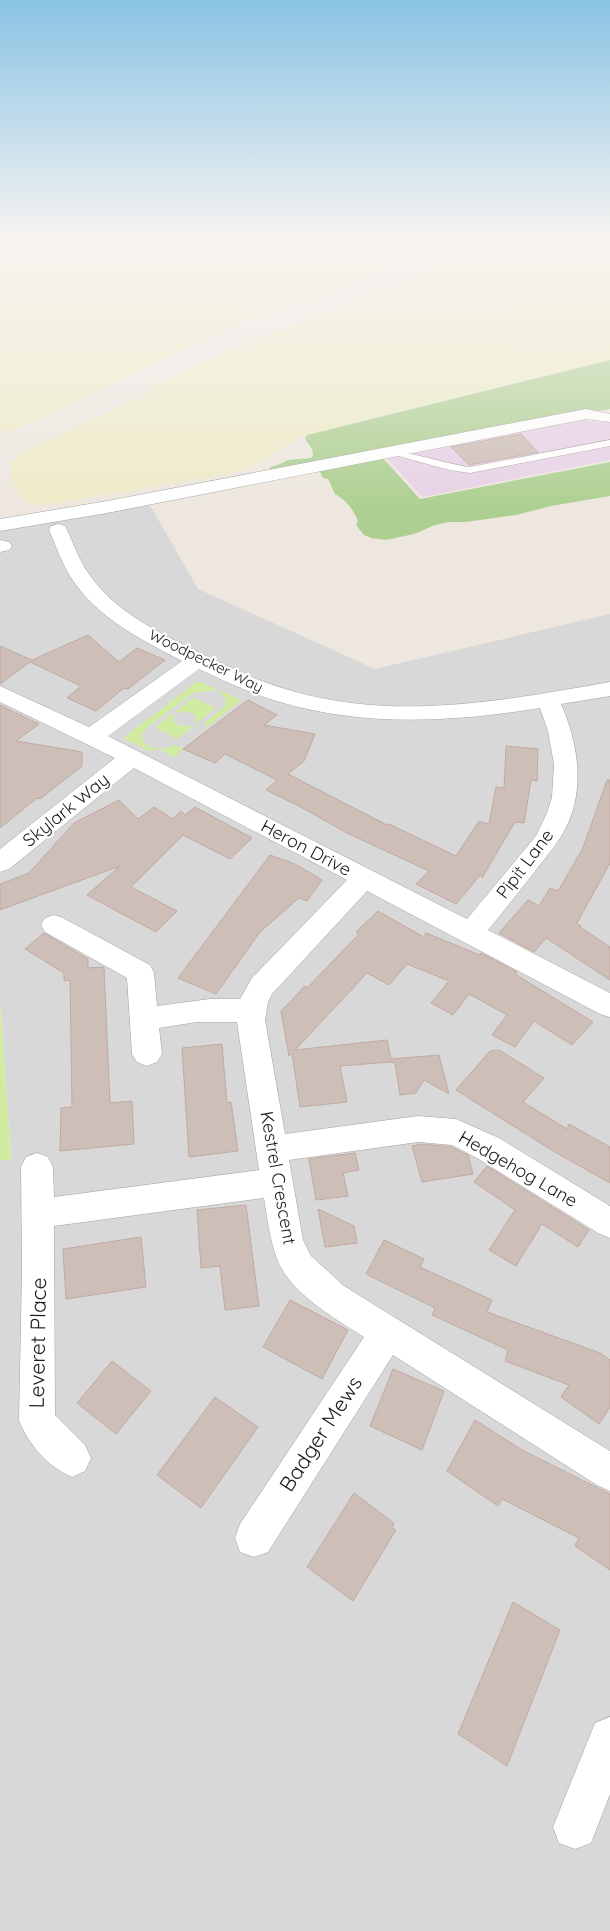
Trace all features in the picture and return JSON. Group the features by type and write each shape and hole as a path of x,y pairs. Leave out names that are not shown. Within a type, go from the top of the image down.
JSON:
{"street":[{"path":"0,525 107,507 586,414 608,419"},
{"name":"Woodpecker Way","path":"58,530 82,578 100,599 143,631 197,660 240,680 300,701 336,708 422,713 504,707 610,689"},
{"path":"91,737 197,660"},
{"name":"Heron Drive","path":"0,693 132,758 610,1006"},
{"name":"Pipit Lane","path":"471,933 541,847 553,829 559,813 564,794 565,754 562,735 548,700"},
{"name":"Skylark Way","path":"0,863 132,758"},
{"name":"Kestrel Crescent","path":"364,878 262,986 256,994 252,1012 252,1032 287,1240 299,1268 332,1297 610,1472"},
{"path":"54,925 140,973 147,1054"},
{"path":"144,1019 209,1009 231,1009 252,1012"},
{"name":"Hedgehog Lane","path":"272,1149 418,1128 456,1132 488,1148 610,1223"},
{"name":"Leveret Place","path":"37,1167 39,1214 37,1420 54,1444 72,1458"},
{"path":"39,1214 277,1182"},
{"name":"Badger Mews","path":"254,1538 388,1331"},
{"path":"575,1827 610,1738"}],"lane":[{"path":"386,452 406,454 456,469 470,470 610,443"}],"shaded area":[{"path":"0,329 229,329 34,421 16,429 0,433"},
{"path":"281,329 610,329 610,360 316,432 299,438 261,462 229,474 45,505 25,501 17,491 10,474 11,463 22,453 146,395 149,388"},
{"path":"610,415 610,460 422,497 385,456 404,457 410,451 582,420 602,422"},
{"path":"147,500 198,589 375,669 610,614 610,1931 0,1931 0,1161 11,1159 0,999 0,530"}],"green space":[{"path":"610,360 610,409 463,434 274,471 270,470 270,467 288,460 311,458 313,455 312,449 305,439 307,435"},
{"path":"382,457 420,499 610,462 610,496 551,506 516,515 466,522 449,522 435,525 414,534 386,540 371,538 364,535 356,525 358,521 351,509 343,499 335,494 328,479 323,478 319,470"},
{"path":"198,681 218,690 193,693 146,728 142,734 143,742 151,747 164,748 176,745 183,749 174,757 160,749 149,751 123,738"},
{"path":"222,691 241,700 208,727 203,724 225,706 225,697 220,693"},
{"path":"193,698 216,708 197,723 195,722 196,716 192,713 187,711 175,712"},
{"path":"172,714 174,715 173,721 180,726 194,726 177,739 155,727"},
{"path":"0,999 11,1159 0,1161"}],"building":[{"path":"521,434 538,452 469,465 451,447"},
{"path":"88,635 119,662 137,648 165,660 128,689 124,688 96,711 67,698 81,686 30,662 0,684 0,646 32,660"},
{"path":"248,700 277,715 264,725 315,734 304,761 288,774 387,825 389,824 456,856 479,821 489,824 496,787 504,788 506,746 538,749 537,781 531,780 524,823 515,822 482,878 481,874 456,904 416,884 429,871 347,833 266,790 277,780 225,754 215,763 183,749"},
{"path":"0,705 39,724 16,741 82,752 82,766 40,799 37,798 0,828"},
{"path":"607,780 610,780 610,863 577,923 610,947 610,980 546,938 534,952 499,933 528,900 539,906 550,888 558,891 583,848"},
{"path":"119,800 138,819 154,807 173,819 181,811 185,815 195,807 252,838 230,859 183,835 131,887 177,911 156,932 87,895 120,866 0,910 0,884 29,873 74,823"},
{"path":"270,855 295,864 322,880 307,901 299,898 260,932 216,994 178,978"},
{"path":"378,911 424,937 426,933 480,955 481,953 517,972 515,974 593,1022 572,1045 534,1021 515,1047 492,1035 507,1015 469,994 453,1015 431,1003 449,981 407,964 389,985 367,973 295,1050 387,1040 391,1059 439,1055 449,1094 424,1080 416,1093 400,1095 395,1063 340,1066 347,1102 300,1107 292,1053 289,1056 281,1011 305,986 307,988 359,934 356,932"},
{"path":"44,933 88,959 88,968 104,967 110,1103 132,1101 134,1144 60,1151 61,1108 72,1107 70,980 64,981 64,973 25,949"},
{"path":"222,1044 227,1103 231,1102 238,1151 189,1157 182,1048"},
{"path":"499,1050 544,1078 523,1102 567,1129 569,1124 610,1147 610,1183 553,1151 456,1090 490,1051"},
{"path":"423,1144 451,1147 468,1155 473,1174 422,1182 412,1146"},
{"path":"355,1153 359,1170 343,1173 348,1196 316,1200 309,1159"},
{"path":"487,1166 589,1230 578,1247 542,1224 516,1266 489,1250 515,1210 474,1182"},
{"path":"246,1205 259,1306 225,1310 220,1266 201,1268 197,1210"},
{"path":"318,1209 354,1226 357,1243 325,1247"},
{"path":"141,1237 146,1287 66,1299 63,1249"},
{"path":"384,1240 424,1259 420,1267 492,1300 487,1312 600,1353 610,1360 610,1407 599,1424 561,1397 569,1385 505,1361 508,1350 432,1315 435,1308 366,1274"},
{"path":"290,1300 348,1330 322,1379 263,1347"},
{"path":"112,1361 151,1391 116,1434 77,1403"},
{"path":"393,1369 444,1391 422,1450 370,1426"},
{"path":"215,1397 258,1427 201,1508 157,1475"},
{"path":"475,1420 522,1450 610,1494 610,1570 575,1546 579,1538 502,1499 498,1506 447,1471"},
{"path":"354,1493 394,1523 392,1528 396,1530 353,1601 307,1567"},
{"path":"513,1602 560,1630 507,1766 458,1734"}]}
